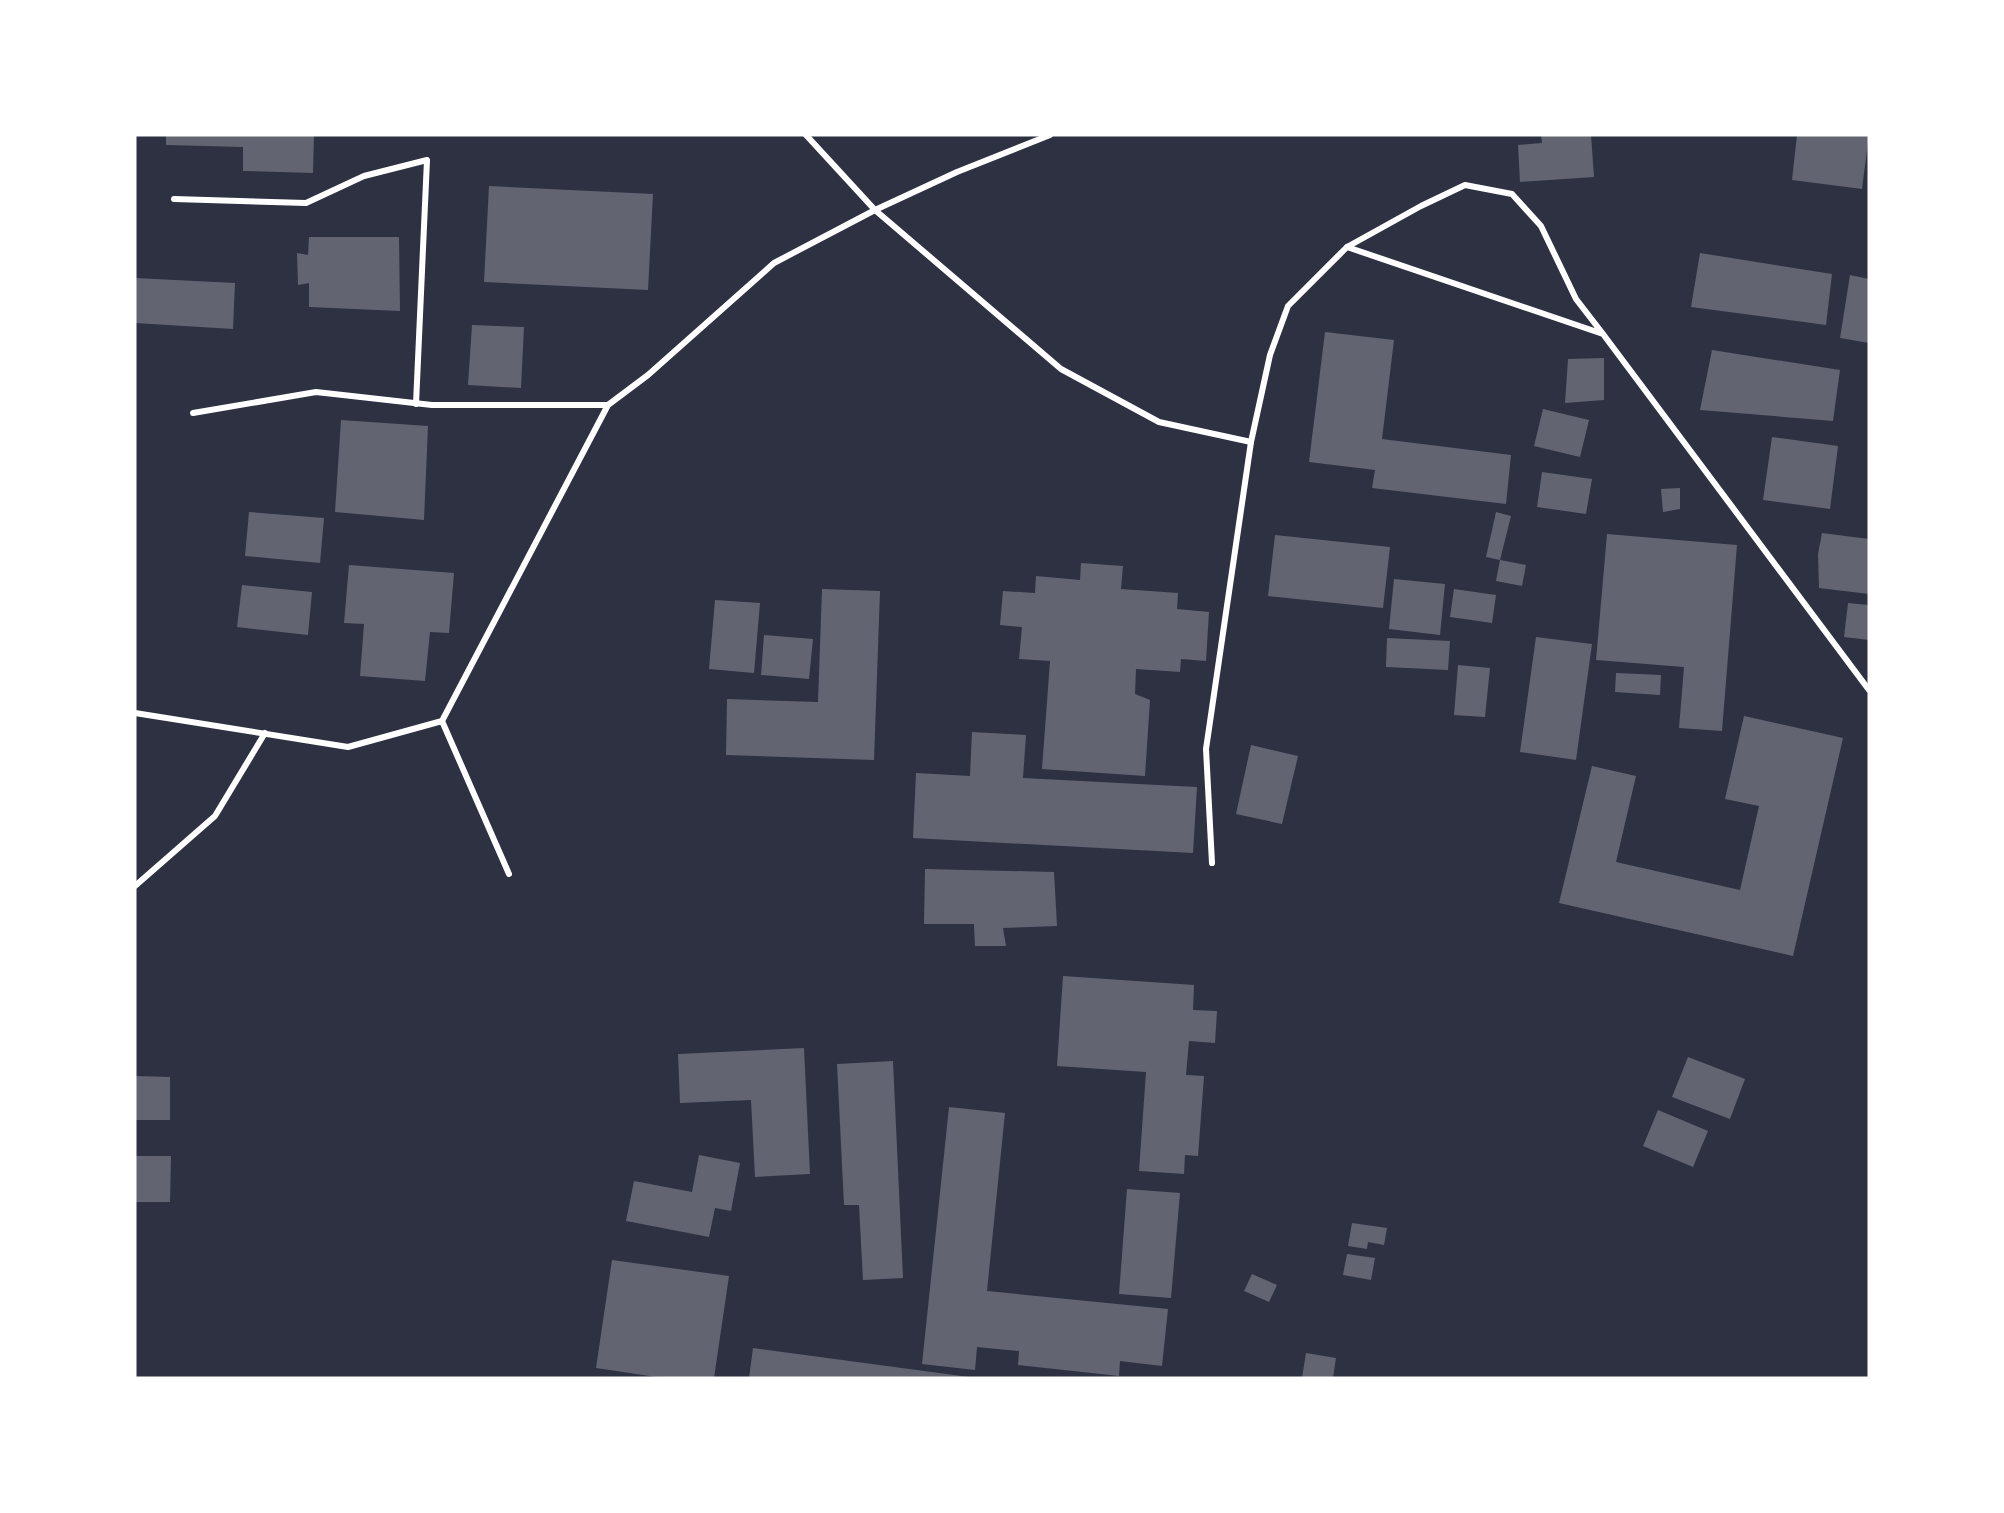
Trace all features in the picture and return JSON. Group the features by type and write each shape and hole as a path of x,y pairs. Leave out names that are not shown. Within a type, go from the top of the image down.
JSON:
{"street":[{"path":"806,135 875,210 1061,369 1159,422 1251,442"},
{"path":"135,713 348,747 442,721 608,405 648,375 774,263 875,210 957,172 1050,135"},
{"path":"174,199 306,203 364,176 427,160 416,404"},
{"path":"1212,863 1206,749 1251,442 1270,355 1288,306 1347,247 1421,206 1465,185 1512,194 1541,226 1576,300 1869,690"},
{"path":"1347,247 1603,334"},
{"path":"193,413 316,392 416,404 608,405"},
{"path":"442,721 508,874"},
{"path":"135,886 215,816 265,734"}],"building":[{"path":"166,135 314,135 313,173 243,171 243,147 166,145"},
{"path":"1541,135 1591,135 1594,177 1520,182 1518,145 1542,143"},
{"path":"1797,135 1869,135 1862,189 1792,180"},
{"path":"489,186 653,194 648,290 484,282"},
{"path":"309,237 399,237 400,311 309,307 309,283 298,285 297,253 308,255"},
{"path":"1700,253 1832,274 1826,325 1691,307"},
{"path":"1850,275 1869,279 1869,343 1840,338"},
{"path":"135,278 235,283 233,329 135,323"},
{"path":"472,325 524,327 521,388 468,385"},
{"path":"1325,332 1394,340 1382,439 1511,455 1506,504 1372,488 1375,470 1309,462"},
{"path":"1712,350 1840,370 1833,421 1700,410"},
{"path":"1604,358 1604,400 1565,403 1568,359"},
{"path":"1543,409 1589,420 1580,457 1534,446"},
{"path":"341,420 428,426 424,520 335,512"},
{"path":"1772,437 1838,446 1830,509 1763,500"},
{"path":"1542,472 1592,479 1586,514 1537,507"},
{"path":"1680,488 1680,509 1663,512 1661,489"},
{"path":"249,512 324,518 320,563 245,556"},
{"path":"1496,512 1511,516 1500,560 1486,557"},
{"path":"1822,533 1869,539 1869,594 1819,588 1818,554"},
{"path":"1607,534 1737,545 1722,731 1679,728 1684,667 1596,660"},
{"path":"1275,535 1390,547 1383,608 1268,596"},
{"path":"1500,560 1526,565 1522,586 1496,581"},
{"path":"1081,563 1123,566 1121,589 1178,593 1177,609 1209,612 1206,661 1181,659 1180,672 1136,669 1135,694 1150,700 1145,776 1042,769 1050,661 1019,659 1022,627 1000,625 1003,591 1035,593 1036,576 1080,580"},
{"path":"349,565 454,573 449,633 430,632 425,681 360,676 364,624 344,623"},
{"path":"1394,579 1445,584 1440,635 1389,629"},
{"path":"242,585 312,592 308,635 237,627"},
{"path":"822,589 880,591 874,760 726,755 727,699 818,702"},
{"path":"1454,589 1496,595 1492,623 1450,617"},
{"path":"715,600 760,603 754,673 709,669"},
{"path":"1848,603 1869,605 1869,640 1844,637"},
{"path":"764,635 813,639 809,679 761,675"},
{"path":"1536,637 1592,644 1576,760 1520,752"},
{"path":"1387,638 1450,641 1448,670 1386,667"},
{"path":"1458,665 1490,668 1485,717 1454,715"},
{"path":"1616,673 1661,675 1660,695 1615,692"},
{"path":"1744,716 1843,738 1793,956 1559,903 1592,766 1636,776 1616,862 1740,890 1759,806 1725,799"},
{"path":"972,732 1026,735 1023,778 1197,787 1193,853 913,838 916,773 970,776"},
{"path":"1251,745 1298,756 1282,824 1236,814"},
{"path":"925,869 1054,872 1057,926 1003,928 1006,946 975,946 974,924 924,924"},
{"path":"1063,976 1194,985 1193,1010 1217,1011 1215,1043 1189,1041 1186,1075 1204,1076 1198,1156 1185,1155 1184,1174 1139,1171 1146,1072 1057,1066"},
{"path":"804,1048 810,1174 755,1177 751,1100 680,1103 678,1054"},
{"path":"1688,1057 1745,1079 1730,1119 1672,1097"},
{"path":"893,1061 903,1278 863,1280 859,1205 844,1205 837,1064"},
{"path":"135,1076 170,1077 170,1120 135,1120"},
{"path":"949,1107 1005,1113 987,1291 1168,1309 1162,1366 1120,1361 1119,1376 1018,1365 1019,1351 977,1347 975,1370 922,1364"},
{"path":"1658,1110 1708,1131 1693,1167 1643,1146"},
{"path":"699,1155 740,1163 731,1211 715,1208 709,1237 626,1221 634,1181 692,1192"},
{"path":"135,1156 171,1156 170,1202 135,1202"},
{"path":"1127,1189 1180,1193 1171,1298 1119,1294"},
{"path":"1352,1223 1387,1228 1384,1245 1368,1242 1367,1249 1348,1246"},
{"path":"1347,1254 1375,1258 1371,1280 1343,1275"},
{"path":"612,1260 729,1276 714,1378 663,1378 596,1368"},
{"path":"1252,1274 1277,1285 1269,1302 1244,1291"},
{"path":"753,1348 969,1377 969,1378 749,1378"},
{"path":"1306,1353 1336,1358 1333,1378 1302,1378"}]}
